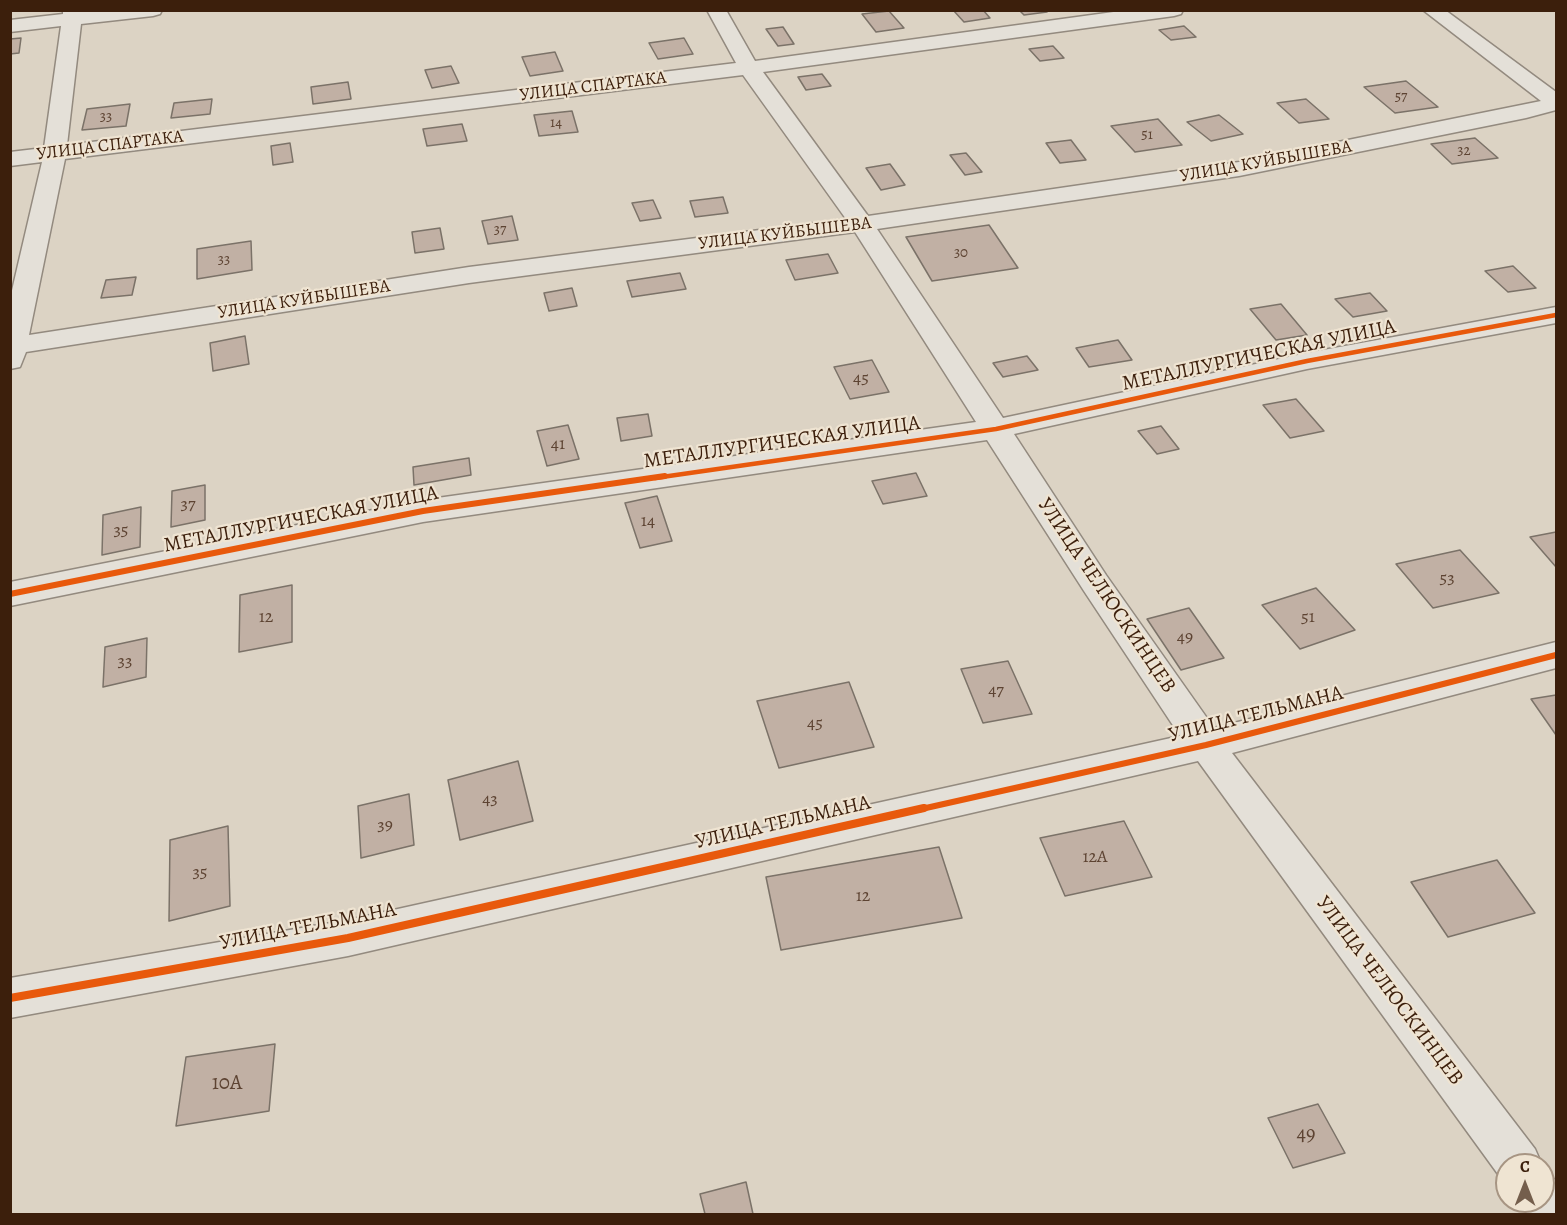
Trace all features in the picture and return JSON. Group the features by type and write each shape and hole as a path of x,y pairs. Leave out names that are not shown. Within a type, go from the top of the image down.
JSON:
{"street":[{"path":"10,26 73,15 153,10"},
{"name":"УЛИЦА ЧЕЛЮСКИНЦЕВ","path":"716,10 749,68 862,224 1095,583 1206,745 1509,1153"},
{"name":"УЛИЦА СПАРТАКА","path":"10,159 749,68 1174,10"},
{"path":"1432,10 1557,102"},
{"path":"12,351 55,153 73,15"},
{"name":"УЛИЦА КУЙБЫШЕВА","path":"12,351 469,275 862,224 1239,169 1526,112 1557,102"},
{"name":"МЕТАЛЛУРГИЧЕСКАЯ УЛИЦА","path":"10,594 423,511 996,429 1307,361 1557,315"},
{"name":"УЛИЦА ТЕЛЬМАНА","path":"10,998 348,938 1206,745 1557,656"}],"building":[{"path":"953,10 983,10 990,18 964,22"},
{"path":"1019,10 1046,10 1047,12 1024,15"},
{"path":"889,11 904,28 876,32 862,14"},
{"path":"1184,26 1196,37 1171,40 1159,30"},
{"path":"783,27 794,44 778,46 766,29"},
{"path":"21,38 19,53 10,54 10,39"},
{"path":"684,38 693,54 658,59 649,43"},
{"path":"1053,46 1064,58 1040,61 1029,49"},
{"path":"555,52 563,71 530,76 522,57"},
{"path":"451,66 459,83 432,88 425,70"},
{"path":"822,74 831,86 806,90 798,77"},
{"path":"1406,81 1438,107 1395,113 1364,87"},
{"path":"348,82 351,99 313,104 311,87"},
{"path":"212,99 210,114 171,118 174,103"},
{"path":"1306,99 1329,119 1299,123 1277,103"},
{"path":"130,104 126,126 82,130 87,109"},
{"path":"572,111 578,132 539,136 534,115"},
{"path":"1219,115 1243,134 1211,141 1187,122"},
{"path":"1158,119 1182,145 1135,152 1111,126"},
{"path":"462,124 467,141 427,146 423,129"},
{"path":"1475,138 1498,158 1452,164 1431,144"},
{"path":"1071,140 1086,160 1060,163 1046,143"},
{"path":"290,143 293,162 273,165 271,146"},
{"path":"966,153 982,172 965,175 950,155"},
{"path":"890,164 905,185 881,190 866,168"},
{"path":"723,197 728,213 695,217 690,201"},
{"path":"653,200 661,218 640,221 632,203"},
{"path":"512,216 518,240 488,244 482,221"},
{"path":"989,225 1018,268 932,281 906,237"},
{"path":"440,228 444,249 415,253 412,232"},
{"path":"251,241 252,270 197,279 197,249"},
{"path":"828,254 838,273 795,280 786,260"},
{"path":"1513,266 1536,288 1508,292 1485,271"},
{"path":"680,273 686,289 632,297 627,281"},
{"path":"136,277 132,295 101,298 106,280"},
{"path":"572,288 577,306 549,311 544,293"},
{"path":"1370,293 1387,311 1353,317 1335,299"},
{"path":"1281,304 1307,335 1276,340 1250,309"},
{"path":"245,336 249,364 213,371 210,343"},
{"path":"1118,340 1132,360 1089,367 1076,348"},
{"path":"1027,356 1038,370 1003,377 993,363"},
{"path":"872,360 889,392 850,399 834,367"},
{"path":"1296,399 1324,431 1290,438 1263,405"},
{"path":"648,414 652,436 621,441 617,418"},
{"path":"568,425 579,459 547,466 537,431"},
{"path":"1161,426 1179,449 1157,454 1138,431"},
{"path":"469,458 471,475 414,485 413,467"},
{"path":"916,473 927,496 883,504 872,481"},
{"path":"205,485 205,520 171,527 172,491"},
{"path":"657,496 672,541 640,548 625,503"},
{"path":"141,507 140,547 102,555 103,515"},
{"path":"1556,532 1556,567 1530,537"},
{"path":"1460,550 1499,593 1433,608 1396,564"},
{"path":"292,585 292,642 239,652 240,595"},
{"path":"1316,588 1355,630 1300,649 1262,605"},
{"path":"1189,608 1224,658 1181,670 1147,619"},
{"path":"147,638 146,677 103,687 105,647"},
{"path":"1008,661 1032,714 983,723 961,669"},
{"path":"849,682 874,747 779,768 757,701"},
{"path":"1556,695 1556,735 1531,699"},
{"path":"518,761 533,821 460,840 448,780"},
{"path":"409,794 414,845 361,858 358,806"},
{"path":"1124,821 1152,877 1065,896 1040,838"},
{"path":"228,826 230,906 169,921 170,840"},
{"path":"939,847 962,918 781,950 766,877"},
{"path":"1497,860 1535,913 1448,937 1411,882"},
{"path":"275,1044 269,1111 176,1126 186,1057"},
{"path":"1318,1104 1345,1153 1293,1168 1268,1118"},
{"path":"746,1182 753,1214 705,1214 700,1194"}],"cycle path":[{"path":"10,594 423,511 996,429 1307,361 1556,315"},
{"path":"10,998 348,938 1206,745 1556,655"}]}
